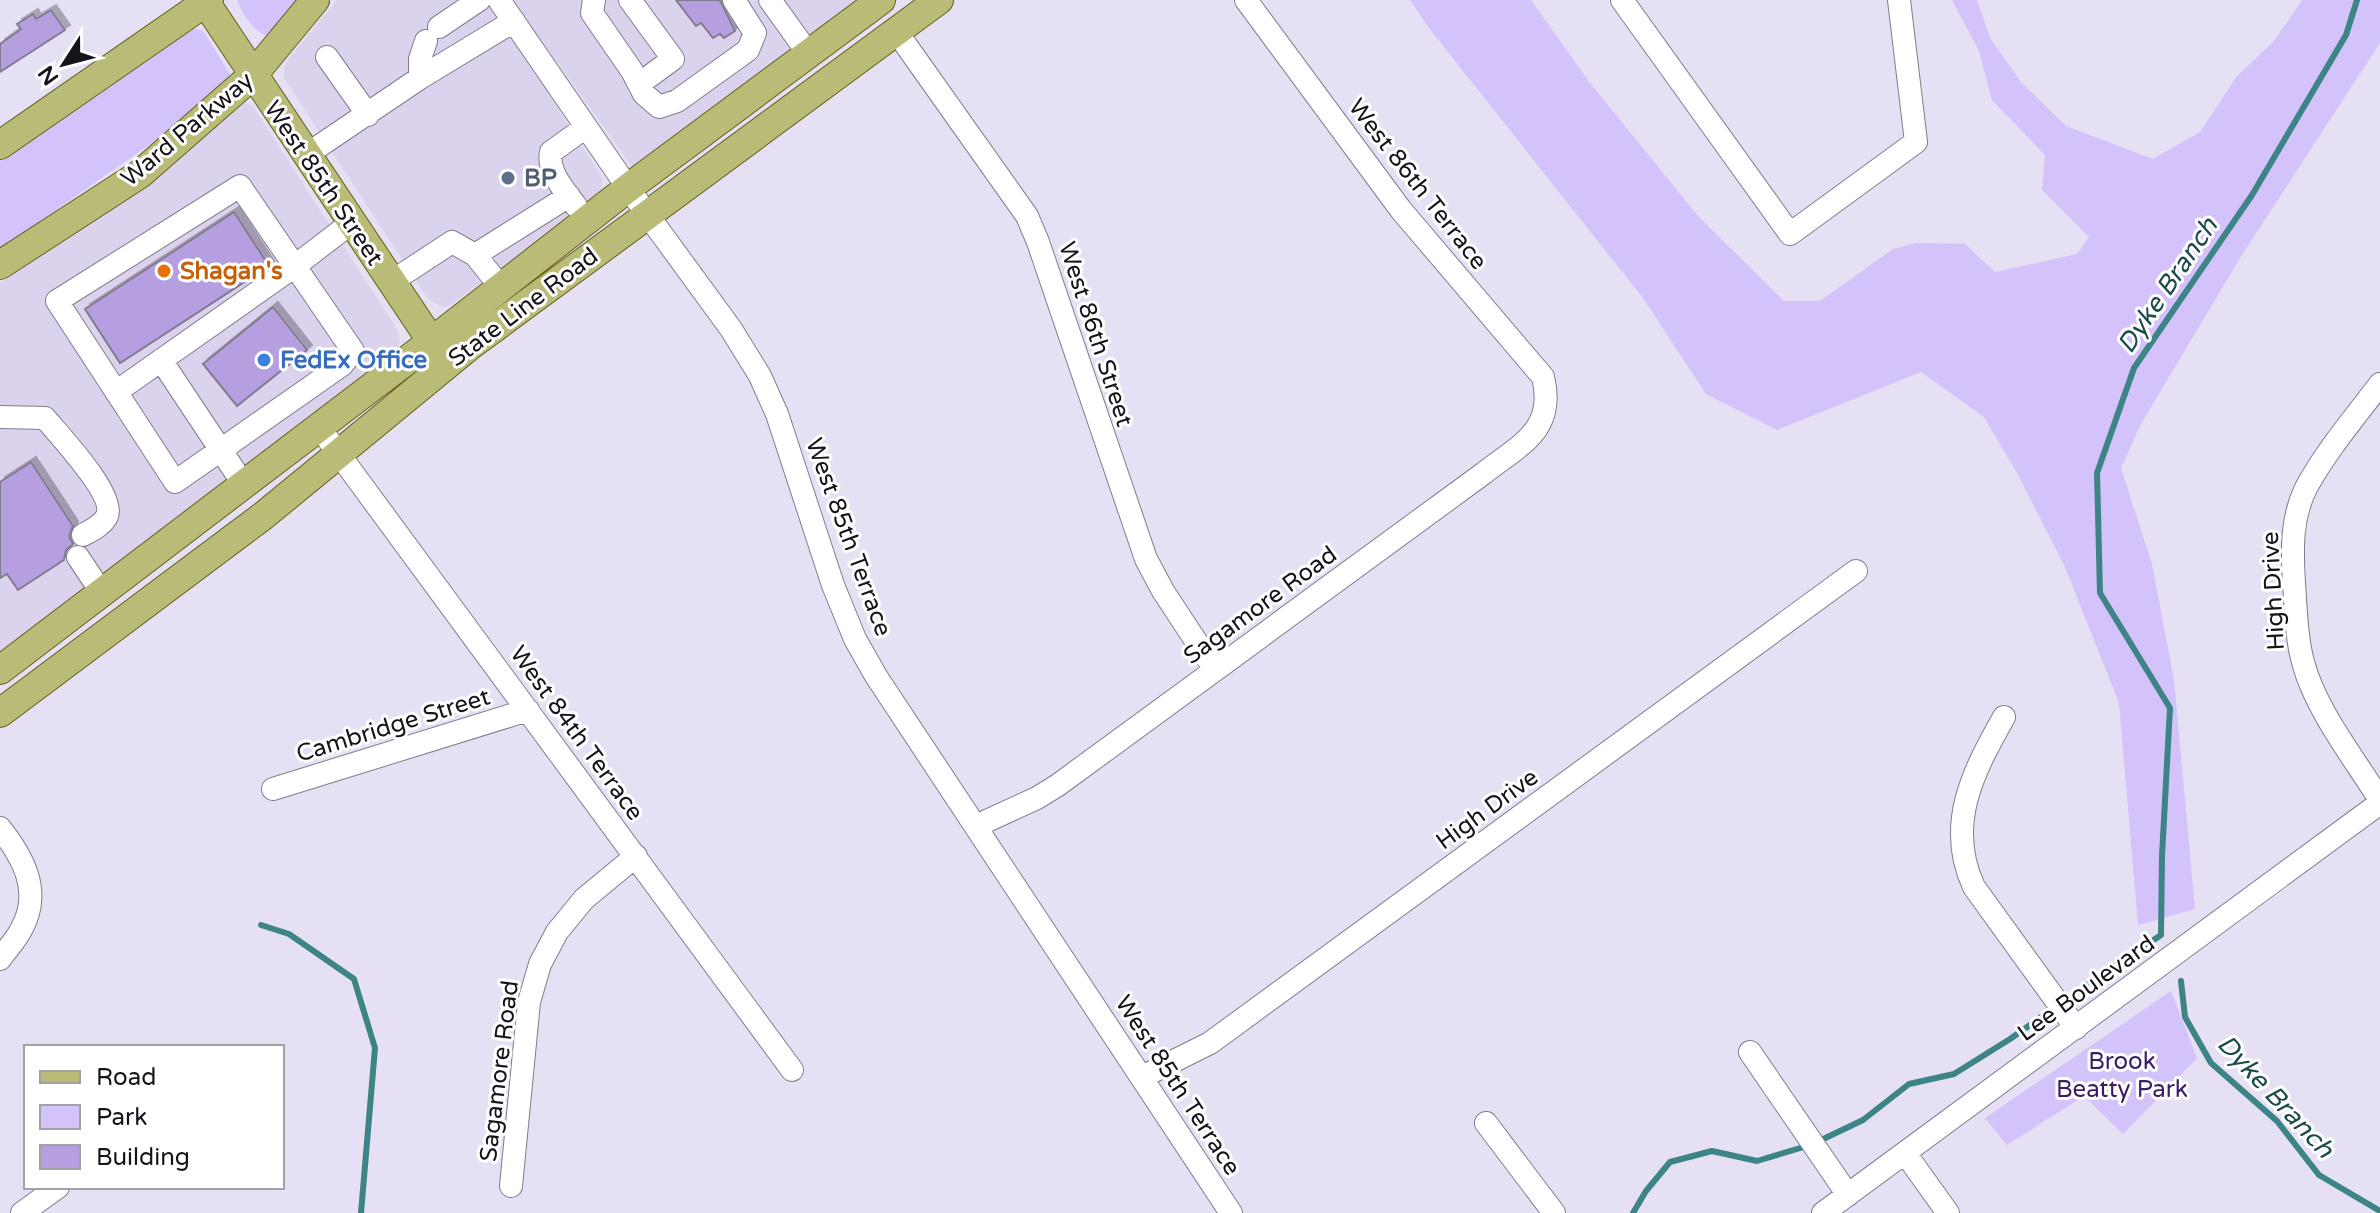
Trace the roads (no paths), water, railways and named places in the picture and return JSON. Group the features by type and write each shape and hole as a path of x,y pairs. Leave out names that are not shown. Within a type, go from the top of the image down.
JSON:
{"main road":[{"name":"Ward Parkway","path":"0,265 140,174 253,75 315,0"},
{"name":"State Line Road","path":"0,713 263,516 338,453 439,353 500,286 881,0"},
{"name":"State Line Road","path":"0,670 319,427 439,353 646,214 939,0"},
{"name":"West 85th Street","path":"206,1 439,353"},
{"path":"0,145 206,1"}],"street":[{"path":"420,78 420,59 436,36 479,0"},
{"name":"West 85th Terrace","path":"499,0 646,214 723,317 760,376 777,414 833,585 855,639 876,676 1231,1213"},
{"path":"594,0 592,13 651,102 659,107 677,101 748,50 755,33 734,0"},
{"path":"630,0 673,59 639,84"},
{"path":"770,0 808,53"},
{"name":"West 86th Terrace","path":"1246,0 1393,199 1543,377 1549,399"},
{"path":"1622,0 1790,234 1916,142 1899,0"},
{"path":"306,155 420,78 514,21"},
{"name":"West 86th Street","path":"896,31 1027,216 1146,559 1163,591 1215,670"},
{"path":"327,57 368,115"},
{"path":"586,127 551,152 549,161 558,181 587,220"},
{"path":"240,186 353,351 342,365 175,482 116,392 57,301 240,186"},
{"path":"475,255 569,196"},
{"path":"116,392 351,223"},
{"path":"391,282 452,242 475,255 500,286"},
{"path":"161,360 244,485"},
{"name":"High Drive","path":"2380,384 2321,463 2306,489 2296,512 2292,551 2297,629 2308,678 2319,702 2380,802"},
{"name":"Sagamore Road","path":"976,826 1058,785 1527,439 1541,425 1549,399"},
{"path":"0,417 45,418 101,488 108,506 107,517 80,546 102,593"},
{"name":"West 84th Terrace","path":"319,427 792,1070"},
{"name":"High Drive","path":"1142,1077 1210,1043 1856,571"},
{"name":"Cambridge Street","path":"273,789 528,710"},
{"path":"2004,717 1972,780 1961,834 1964,865 1974,887 2076,1028"},
{"name":"Lee Boulevard","path":"1823,1213 2380,802"},
{"path":"0,828 23,861 29,876 31,896 23,926 0,959"},
{"name":"Sagamore Road","path":"511,1186 529,1002 540,964 557,932 584,899 636,856"},
{"path":"1750,1052 1848,1195"},
{"path":"1486,1123 1554,1213"},
{"path":"1905,1153 1948,1213"},
{"path":"22,1213 55,1189"}],"waterway":[{"name":"Dyke Branch","path":"2075,993 2161,935 2170,708 2100,593 2097,473 2134,368 2252,195 2346,35 2357,0"},
{"path":"261,925 289,934 354,979 375,1048 361,1213"},
{"name":"Dyke Branch","path":"2181,981 2185,1017 2211,1063 2277,1121 2319,1175 2380,1211"},
{"path":"1817,1142 1863,1120 1909,1084 1954,1074 2044,1015"},
{"path":"1633,1213 1670,1162 1712,1151 1757,1161 1807,1146"}],"place":[{"name":"BP","path":"508,178"},
{"name":"Shagan's","path":"164,271"},
{"name":"FedEx Office","path":"264,360"}],"park label":[{"name":"Brook Beatty Park","path":"2122,1075"}]}
